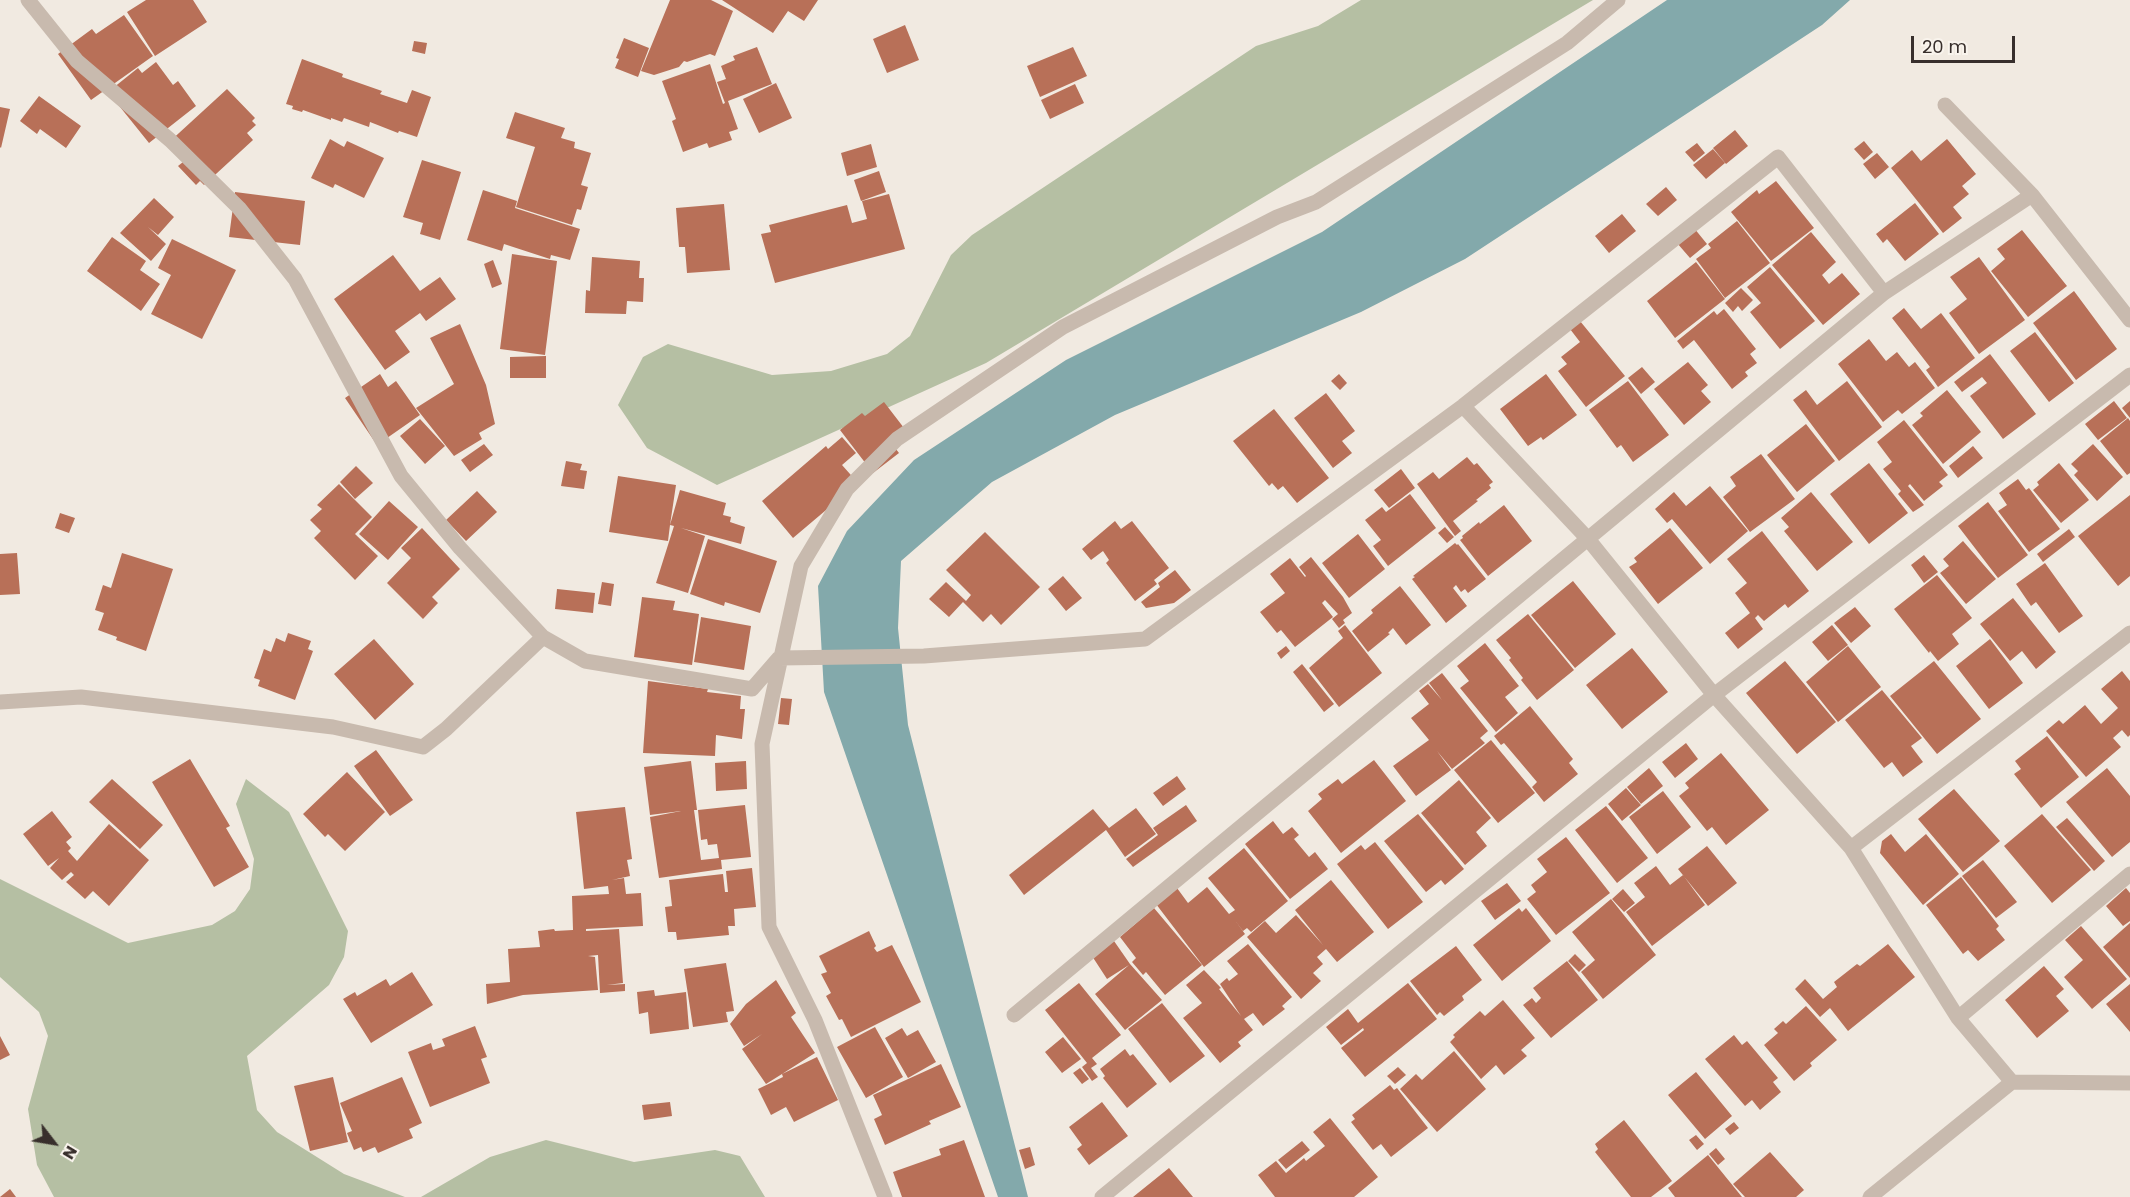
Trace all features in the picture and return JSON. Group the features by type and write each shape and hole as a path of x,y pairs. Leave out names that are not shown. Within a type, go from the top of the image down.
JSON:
{"street":[{"path":"28,0 77,61 170,140 239,208 295,279 401,476 460,548 543,637 585,661 752,689 779,658 924,656 1145,639 1462,406 1778,157 1884,293"},
{"path":"885,1197 815,1020 770,927 762,744 779,658 804,560 847,489 897,440 1063,327 1277,217 1316,202 1567,43 1618,0"},
{"path":"1945,105 2032,195 2130,320"},
{"path":"1014,1015 1884,293 2032,195"},
{"path":"1102,1197 1714,695 2130,375"},
{"path":"1462,406 1588,539 1714,695 1851,848 1958,1018 2012,1082"},
{"path":"1851,848 2130,633"},
{"path":"0,702 81,697 333,727 423,747 446,729 543,637"},
{"path":"1958,1018 2130,874"},
{"path":"1870,1197 2012,1082 2130,1083"}],"green space":[{"path":"1361,0 1593,0 986,363 717,485 647,448 618,405 643,357 668,344 772,375 831,371 887,354 910,336 951,255 972,235 1256,46 1318,26"},
{"path":"246,779 289,812 348,931 344,957 329,985 247,1056 257,1110 277,1132 344,1174 405,1197 54,1197 37,1165 28,1109 48,1036 39,1012 0,977 0,879 128,943 212,925 235,911 250,889 254,859 236,804"},
{"path":"546,1140 634,1162 715,1150 740,1156 765,1197 421,1197 490,1157"}],"water":[{"path":"1667,0 1850,0 1822,25 1465,259 1361,312 1115,415 992,482 901,561 898,628 908,725 1028,1197 998,1197 824,692 818,586 847,531 914,460 1066,360 1322,232"}],"building":[{"path":"146,0 193,0 207,22 155,56 127,12"},
{"path":"670,0 711,0 733,11 715,56 710,54 684,61 679,67 654,75 641,71"},
{"path":"722,0 818,0 804,21 788,11 773,33"},
{"path":"124,15 153,56 91,100 58,54 92,29 96,34"},
{"path":"905,25 919,60 887,73 873,39"},
{"path":"624,38 649,48 638,77 615,68 619,59 616,58"},
{"path":"414,41 427,43 425,54 412,51"},
{"path":"757,47 772,84 728,101 738,129 729,132 732,140 709,148 707,143 683,152 672,121 676,119 662,81 710,64 723,104 725,103 717,82 726,79 721,66 735,60 733,56"},
{"path":"1073,47 1087,76 1040,97 1027,66"},
{"path":"302,59 343,74 342,77 382,91 380,94 407,103 412,90 431,97 417,137 399,131 398,133 370,122 369,127 344,118 342,122 303,110 302,112 292,109 293,106 286,104"},
{"path":"156,62 173,85 178,81 196,106 149,143 108,92 138,68 142,73"},
{"path":"776,83 792,118 759,133 743,99"},
{"path":"1075,84 1084,103 1050,119 1041,100"},
{"path":"227,89 255,118 252,121 256,125 247,133 253,140 204,185 200,181 196,185 178,166 183,162 167,144"},
{"path":"39,96 81,126 66,148 40,129 37,134 20,121"},
{"path":"0,107 10,109 1,148 0,147"},
{"path":"515,112 565,128 561,138 575,142 574,148 591,153 581,185 588,187 581,210 577,209 572,225 516,207 535,147 506,138"},
{"path":"1735,130 1748,146 1726,164 1713,148"},
{"path":"330,139 344,147 347,141 384,158 364,198 335,184 333,188 311,178"},
{"path":"1947,139 1976,174 1962,186 1969,194 1953,207 1962,218 1943,233 1891,168 1912,150 1921,161"},
{"path":"1864,141 1873,152 1864,160 1854,149"},
{"path":"1697,143 1705,153 1694,162 1685,152"},
{"path":"871,144 877,167 847,176 841,153"},
{"path":"1713,149 1725,163 1706,179 1693,165"},
{"path":"1877,153 1889,167 1875,179 1863,164"},
{"path":"422,160 461,172 440,240 420,234 423,223 403,217"},
{"path":"879,171 886,192 861,201 854,180"},
{"path":"1776,181 1814,228 1771,261 1731,212 1757,190 1759,194"},
{"path":"1666,187 1677,200 1658,216 1646,204"},
{"path":"483,190 517,201 515,208 580,229 570,260 551,255 550,259 504,244 502,251 467,240"},
{"path":"235,192 305,201 300,245 229,237"},
{"path":"889,194 905,249 775,283 761,234 771,232 769,225 847,205 852,223 867,219 862,201"},
{"path":"154,198 174,217 158,235 148,227 166,244 151,261 120,233"},
{"path":"1915,203 1939,234 1905,261 1887,239 1883,243 1876,234"},
{"path":"724,204 730,270 687,273 685,247 679,247 676,208"},
{"path":"1622,214 1636,231 1609,253 1595,236"},
{"path":"1737,221 1770,263 1725,298 1696,259 1711,248 1708,244"},
{"path":"1694,228 1707,244 1690,258 1677,243"},
{"path":"2022,230 2067,286 2028,317 1991,271 2005,259 1997,249"},
{"path":"1811,232 1836,262 1822,275 1829,284 1842,273 1860,294 1823,325 1772,265"},
{"path":"112,237 146,261 140,270 160,284 141,311 87,271"},
{"path":"172,239 236,270 202,339 151,314 171,275 158,268"},
{"path":"512,254 557,261 545,355 500,349"},
{"path":"393,255 420,291 440,277 456,299 426,321 420,313 395,331 410,352 385,370 334,299"},
{"path":"592,257 640,261 639,278 644,278 643,302 627,301 626,314 585,313 586,290 590,291"},
{"path":"1979,257 2025,320 1979,354 1949,313 1967,299 1950,277"},
{"path":"493,260 502,284 492,288 484,264"},
{"path":"1696,262 1725,299 1675,338 1647,301"},
{"path":"1770,267 1815,321 1780,349 1750,312 1761,303 1747,287"},
{"path":"1741,288 1753,300 1742,311 1738,306 1733,312 1725,303"},
{"path":"2074,291 2117,349 2076,380 2033,323"},
{"path":"1904,308 1921,329 1941,313 1975,358 1938,387 1926,370 1930,367 1892,318"},
{"path":"1724,309 1756,349 1750,354 1757,363 1745,372 1748,376 1732,389 1694,340 1683,349 1677,341 1714,311 1717,315"},
{"path":"1580,321 1625,376 1586,407 1558,371 1567,364 1561,357 1580,342 1570,329"},
{"path":"460,324 486,385 495,424 479,433 482,439 454,456 416,408 454,384 430,338"},
{"path":"2035,332 2074,383 2049,402 2010,351"},
{"path":"1869,339 1886,361 1897,352 1909,367 1915,362 1935,388 1902,414 1898,410 1883,422 1838,364"},
{"path":"1990,354 2036,414 2003,439 1970,396 1987,383 1982,377 1962,392 1954,382"},
{"path":"546,356 546,378 510,378 510,357"},
{"path":"1688,362 1708,385 1701,391 1711,402 1684,425 1654,389"},
{"path":"1642,367 1655,382 1641,394 1628,378"},
{"path":"380,374 388,387 396,381 420,415 377,445 345,398"},
{"path":"1339,374 1347,383 1340,390 1331,381"},
{"path":"1546,374 1577,415 1543,440 1541,437 1528,446 1500,409"},
{"path":"1628,381 1669,435 1633,462 1621,445 1617,448 1589,410"},
{"path":"1847,381 1882,427 1839,461 1793,400 1806,390 1817,405"},
{"path":"1947,390 1981,432 1943,464 1912,425 1923,416 1920,413"},
{"path":"1326,393 1355,431 1342,441 1352,453 1333,468 1294,418"},
{"path":"2114,401 2127,418 2098,440 2085,424"},
{"path":"2130,401 2130,418 2122,408"},
{"path":"884,402 904,428 889,440 899,453 873,473 840,430 862,413 865,416"},
{"path":"1274,409 1329,478 1297,503 1283,486 1278,490 1272,483 1269,486 1233,441"},
{"path":"2128,418 2130,421 2130,473 2127,475 2100,441"},
{"path":"420,419 445,446 425,464 400,436"},
{"path":"1904,420 1948,475 1939,482 1943,486 1924,501 1910,484 1908,486 1924,505 1913,512 1898,494 1901,491 1883,469 1892,462 1877,442"},
{"path":"1806,424 1835,461 1797,492 1767,455"},
{"path":"842,437 856,453 842,465 858,483 793,538 762,501 826,446 828,449"},
{"path":"484,444 493,455 470,472 461,460"},
{"path":"2093,444 2123,477 2097,501 2074,475 2078,471 2071,464"},
{"path":"1973,446 1983,458 1958,478 1949,466"},
{"path":"1761,454 1795,499 1750,532 1723,497 1736,486 1730,477"},
{"path":"1467,457 1474,465 1477,463 1493,482 1489,485 1491,488 1476,500 1478,501 1453,521 1461,531 1455,536 1417,484 1433,472 1439,479"},
{"path":"566,461 582,464 580,470 587,471 584,489 561,486"},
{"path":"1869,463 1908,513 1869,544 1830,494"},
{"path":"2059,463 2089,500 2061,523 2033,490 2039,485 2037,482"},
{"path":"356,466 373,483 355,499 340,482"},
{"path":"1401,469 1415,488 1389,508 1374,490"},
{"path":"618,476 676,485 668,541 609,532"},
{"path":"2018,479 2026,490 2029,488 2060,529 2029,552 1998,511 2007,505 1999,493"},
{"path":"339,484 372,517 355,534 378,556 355,580 314,538 321,531 310,520 322,509 317,505"},
{"path":"1710,486 1748,531 1710,564 1672,519 1667,523 1655,509 1674,492 1686,506"},
{"path":"680,490 726,503 723,515 731,517 730,522 745,527 741,544 681,528 705,536 688,593 656,583 674,526 670,525"},
{"path":"477,491 497,512 466,541 446,520"},
{"path":"1811,492 1853,542 1817,571 1784,531 1789,527 1781,518"},
{"path":"1410,494 1436,528 1388,566 1373,546 1381,540 1365,520 1382,507 1386,512"},
{"path":"2130,495 2130,576 2118,586 2078,536"},
{"path":"389,501 418,527 388,560 359,534"},
{"path":"1988,502 2028,555 1998,578 1958,526"},
{"path":"1504,505 1532,541 1488,576 1460,540 1479,522 1480,524"},
{"path":"60,513 75,518 69,533 55,528"},
{"path":"1115,521 1121,529 1132,521 1169,568 1154,580 1157,584 1135,601 1106,563 1109,560 1103,551 1091,560 1082,549"},
{"path":"1445,527 1454,537 1447,543 1438,533"},
{"path":"422,528 460,569 432,597 438,603 423,619 387,583 411,558 401,548"},
{"path":"1670,528 1703,568 1658,604 1629,567 1637,562 1634,558"},
{"path":"2069,529 2075,537 2043,562 2037,554"},
{"path":"1762,531 1809,591 1788,608 1785,604 1764,621 1758,615 1755,618 1763,629 1738,649 1725,633 1750,613 1735,593 1747,583 1727,559"},
{"path":"985,532 1040,587 1001,625 991,614 983,622 963,602 949,617 929,599 946,582 966,601 971,595 946,570"},
{"path":"1358,534 1385,569 1349,598 1322,563"},
{"path":"708,539 777,561 760,613 725,602 724,606 690,594"},
{"path":"1963,541 1996,579 1966,604 1940,573 1949,566 1943,559"},
{"path":"1455,543 1486,579 1468,593 1465,589 1461,592 1456,585 1453,588 1467,606 1446,623 1412,579"},
{"path":"17,553 20,594 0,595 0,554"},
{"path":"122,553 173,569 146,651 116,640 117,637 98,630 104,613 95,610 103,585 111,588"},
{"path":"1924,555 1938,572 1924,583 1911,565"},
{"path":"1311,557 1343,597 1352,613 1343,620 1345,623 1339,628 1332,619 1338,614 1325,600 1322,603 1333,617 1295,647 1281,630 1277,633 1260,612 1285,593 1270,574 1290,558 1305,577 1299,567"},
{"path":"2045,563 2083,616 2059,633 2036,602 2031,606 2016,584"},
{"path":"1175,570 1191,590 1174,603 1146,608 1141,602 1160,587 1158,583"},
{"path":"1937,575 1972,618 1952,634 1959,644 1938,661 1894,609"},
{"path":"1063,576 1082,598 1066,611 1048,589"},
{"path":"1573,581 1616,634 1575,668 1531,615"},
{"path":"602,582 614,584 611,606 598,604"},
{"path":"1400,586 1431,625 1406,645 1393,628 1388,633 1390,634 1368,652 1352,631 1373,613 1371,610"},
{"path":"557,589 595,593 593,613 555,609"},
{"path":"642,597 675,601 673,610 699,614 692,665 634,657"},
{"path":"2013,598 2056,652 2036,669 2022,651 2010,661 1980,624"},
{"path":"1855,607 1871,626 1851,643 1834,623"},
{"path":"1528,614 1574,670 1537,700 1521,680 1523,678 1509,660 1511,658 1496,640"},
{"path":"701,617 751,626 744,670 694,662"},
{"path":"1345,625 1382,673 1339,707 1309,668 1343,638 1338,631"},
{"path":"1832,625 1848,645 1828,661 1812,642"},
{"path":"288,633 311,641 308,649 313,651 295,700 258,686 260,680 254,678 264,649 271,652 276,638 285,642"},
{"path":"374,639 414,684 375,720 334,674"},
{"path":"1990,639 2023,683 1989,709 1956,666"},
{"path":"1485,643 1519,686 1505,697 1518,713 1496,732 1460,688 1469,681 1457,666"},
{"path":"1286,646 1290,651 1281,659 1277,653"},
{"path":"1848,646 1881,687 1838,722 1806,682"},
{"path":"1632,648 1668,692 1622,729 1586,685"},
{"path":"1785,661 1836,722 1797,754 1746,693"},
{"path":"1934,661 1981,719 1937,754 1890,696"},
{"path":"1302,664 1334,704 1324,712 1293,672"},
{"path":"2122,671 2130,681 2130,735 2128,737 2122,730 2113,738 2121,747 2086,777 2046,731 2059,720 2063,724 2085,705 2101,724 2118,708 2101,689"},
{"path":"1442,673 1488,731 1480,738 1485,743 1452,769 1437,751 1451,770 1416,796 1393,766 1429,740 1411,718 1429,704 1419,691 1428,684 1442,700 1429,683"},
{"path":"648,681 741,696 740,709 745,709 742,739 716,735 715,756 643,753"},
{"path":"1882,690 1922,738 1911,746 1923,762 1903,777 1892,762 1884,768 1845,720"},
{"path":"781,698 792,699 789,725 778,724"},
{"path":"1530,706 1573,759 1569,763 1578,774 1544,802 1532,787 1537,782 1504,743 1501,745 1494,736"},
{"path":"2047,736 2079,777 2041,808 2014,774 2021,769 2015,761"},
{"path":"1491,740 1535,793 1498,823 1454,770"},
{"path":"1686,743 1698,759 1675,778 1662,762"},
{"path":"376,750 413,800 390,816 354,766"},
{"path":"1721,753 1769,810 1726,845 1712,827 1707,831 1679,796 1689,788 1685,783"},
{"path":"190,759 230,826 226,828 249,867 214,887 152,782"},
{"path":"1374,760 1406,801 1341,853 1308,811 1322,799 1318,794 1338,779 1342,784"},
{"path":"691,761 697,810 694,810 701,860 719,858 717,844 708,845 707,839 701,840 698,810 745,805 751,857 721,860 722,869 659,878 650,817 681,811 650,815 644,767"},
{"path":"746,761 747,789 716,791 715,763"},
{"path":"1649,768 1663,786 1641,804 1627,787"},
{"path":"2107,768 2130,796 2130,842 2112,857 2066,802"},
{"path":"347,772 385,812 345,851 328,834 325,837 303,814"},
{"path":"1177,776 1186,789 1163,806 1153,793"},
{"path":"112,779 163,825 140,849 89,802"},
{"path":"1459,780 1491,818 1476,832 1487,846 1465,865 1421,813"},
{"path":"1626,788 1641,805 1622,821 1608,804"},
{"path":"1954,789 2000,841 1963,872 1918,819"},
{"path":"1663,791 1691,827 1657,854 1629,817"},
{"path":"1186,805 1197,821 1133,867 1126,859 1158,835 1153,828"},
{"path":"1606,806 1648,858 1617,883 1575,830"},
{"path":"625,807 632,859 627,860 630,876 612,880 624,878 626,894 641,893 643,926 586,929 586,931 619,929 623,983 607,985 625,984 625,991 600,993 598,955 588,956 595,957 598,990 523,995 487,1004 486,984 510,982 508,949 540,947 538,931 573,930 572,896 609,894 608,886 584,889 576,812"},
{"path":"1136,808 1156,834 1125,857 1106,830 1024,895 1009,875 1093,809 1109,828"},
{"path":"52,811 72,837 66,842 71,848 68,851 77,861 109,824 149,860 109,906 93,891 85,899 66,882 74,875 71,872 62,880 50,868 59,858 48,866 23,834"},
{"path":"1418,814 1464,869 1445,885 1441,880 1426,892 1384,841"},
{"path":"2042,814 2091,870 2052,903 2004,846"},
{"path":"2067,818 2105,861 2094,871 2056,827"},
{"path":"1273,821 1283,834 1292,827 1299,835 1294,839 1309,857 1315,852 1328,869 1290,899 1245,844"},
{"path":"1891,834 1905,852 1926,834 1959,874 1923,905 1880,853 1882,841"},
{"path":"1566,837 1610,893 1556,935 1527,899 1536,892 1531,885 1547,872 1537,859"},
{"path":"1375,842 1423,902 1388,929 1337,864 1361,845 1365,850"},
{"path":"1707,846 1737,883 1708,906 1678,869"},
{"path":"1244,848 1288,901 1251,932 1247,928 1243,931 1234,919 1245,934 1204,967 1156,904 1177,888 1188,903 1207,887 1229,914 1235,910 1208,878"},
{"path":"1983,860 2017,902 1996,918 1962,876"},
{"path":"1656,866 1670,885 1683,875 1705,905 1652,946 1626,912 1645,897 1634,883"},
{"path":"752,868 756,907 734,909 735,926 728,926 729,935 677,940 676,932 668,932 665,907 672,906 669,880 723,874 725,892 728,892 726,871"},
{"path":"1961,877 1999,926 1996,929 2005,940 1978,961 1968,950 1963,954 1926,905"},
{"path":"1331,880 1374,932 1337,962 1326,949 1317,957 1323,964 1313,973 1321,981 1301,999 1247,937 1265,921 1276,933 1296,915 1323,945 1295,910"},
{"path":"1507,883 1521,901 1495,920 1481,901"},
{"path":"2126,888 2130,893 2130,921 2123,926 2106,906"},
{"path":"1623,889 1635,903 1624,912 1612,899"},
{"path":"1611,899 1656,955 1603,999 1581,972 1595,960 1572,932"},
{"path":"1154,908 1202,965 1165,995 1146,972 1143,975 1132,962 1136,958 1120,937"},
{"path":"1519,908 1522,912 1526,908 1551,941 1502,981 1473,945"},
{"path":"2130,923 2130,978 2103,947"},
{"path":"2081,926 2127,979 2092,1009 2064,977 2083,960 2065,940"},
{"path":"869,931 877,952 892,945 921,1002 851,1037 826,996 831,993 821,974 827,972 819,956"},
{"path":"1114,941 1130,964 1162,1000 1125,1030 1095,994 1129,965 1107,979 1092,956"},
{"path":"1248,944 1292,997 1282,1006 1285,1009 1263,1026 1253,1013 1244,1019 1253,1030 1238,1042 1241,1046 1220,1063 1183,1018 1202,1003 1186,985 1204,970 1221,988 1219,989 1241,1016 1220,984 1227,978 1229,981 1238,974 1227,961"},
{"path":"1888,944 1915,977 1848,1031 1830,1008 1820,1017 1795,989 1805,979 1823,999 1837,987 1834,982 1857,964 1860,966"},
{"path":"1456,946 1482,980 1462,996 1464,1000 1444,1016 1440,1012 1437,1015 1410,981"},
{"path":"1575,954 1586,965 1579,972 1568,961"},
{"path":"1567,961 1598,1000 1551,1038 1523,1005 1532,998 1536,1003 1541,998 1533,988"},
{"path":"726,963 734,1011 726,1012 728,1022 693,1027 684,969"},
{"path":"2044,966 2064,989 2056,996 2069,1011 2037,1038 2005,1000"},
{"path":"412,972 433,1005 371,1043 343,999 355,992 357,996 386,979 390,986"},
{"path":"776,980 796,1013 791,1017 815,1053 766,1084 742,1049 762,1034 744,1046 730,1024 746,1004"},
{"path":"1079,983 1121,1035 1092,1058 1097,1064 1091,1068 1098,1077 1092,1081 1082,1067 1087,1063 1045,1010"},
{"path":"1408,983 1437,1019 1365,1077 1341,1048 1364,1030 1363,1028 1341,1045 1326,1027 1348,1009 1358,1023"},
{"path":"2130,984 2130,1032 2106,1004"},
{"path":"654,990 655,996 686,992 689,1029 650,1034 648,1012 639,1014 637,992"},
{"path":"1503,1000 1535,1038 1521,1050 1527,1056 1504,1075 1496,1065 1481,1079 1450,1042 1455,1037 1453,1035 1480,1011 1485,1016"},
{"path":"1162,1003 1205,1056 1170,1083 1128,1029"},
{"path":"1806,1006 1837,1040 1810,1063 1812,1066 1794,1081 1764,1045 1778,1033 1774,1029 1783,1021 1786,1024"},
{"path":"475,1026 487,1057 481,1059 490,1083 430,1107 408,1052 431,1043 433,1050 445,1046 442,1039"},
{"path":"875,1027 903,1077 866,1098 837,1047"},
{"path":"902,1028 907,1036 918,1030 936,1062 908,1078 885,1038"},
{"path":"1734,1035 1742,1045 1747,1041 1778,1078 1773,1082 1781,1092 1760,1110 1752,1100 1745,1106 1705,1059"},
{"path":"0,1036 10,1055 0,1060"},
{"path":"1063,1037 1081,1059 1062,1073 1045,1052"},
{"path":"1125,1049 1130,1056 1133,1054 1157,1084 1127,1108 1103,1078 1105,1076 1100,1069"},
{"path":"1454,1051 1486,1089 1437,1132 1400,1089 1416,1074 1422,1080"},
{"path":"817,1057 838,1100 794,1122 786,1107 771,1115 758,1089 783,1077 782,1074"},
{"path":"941,1064 961,1107 885,1145 874,1119 882,1115 873,1095"},
{"path":"1398,1067 1406,1075 1395,1084 1387,1076"},
{"path":"1080,1068 1089,1079 1082,1084 1073,1073"},
{"path":"1696,1072 1732,1116 1705,1139 1668,1095"},
{"path":"333,1077 348,1142 310,1151 294,1086"},
{"path":"402,1077 422,1123 409,1129 413,1138 378,1153 375,1147 363,1152 361,1147 354,1150 347,1133 352,1131 340,1103"},
{"path":"1390,1085 1394,1090 1397,1088 1428,1128 1391,1157 1381,1144 1373,1150 1351,1122 1355,1119 1352,1115"},
{"path":"670,1102 672,1116 644,1120 642,1105"},
{"path":"1102,1102 1128,1136 1089,1165 1077,1149 1082,1145 1069,1127"},
{"path":"1330,1118 1378,1177 1354,1197 1275,1197 1258,1175 1276,1161 1286,1173 1304,1158 1306,1161 1325,1146 1313,1132"},
{"path":"1624,1120 1672,1181 1651,1197 1631,1197 1595,1152 1598,1149 1595,1144"},
{"path":"1734,1122 1739,1128 1730,1135 1725,1129"},
{"path":"1696,1135 1704,1144 1697,1150 1689,1140"},
{"path":"964,1140 985,1197 902,1197 893,1172 941,1155 939,1149"},
{"path":"1302,1141 1310,1150 1286,1169 1278,1160"},
{"path":"1030,1147 1035,1165 1025,1169 1019,1150"},
{"path":"1716,1148 1725,1159 1718,1165 1709,1154"},
{"path":"1770,1152 1804,1190 1796,1197 1745,1197 1733,1184"},
{"path":"1708,1155 1742,1197 1675,1197 1668,1188"},
{"path":"1169,1168 1193,1197 1133,1197"},
{"path":"10,1189 16,1197 0,1197"}]}
